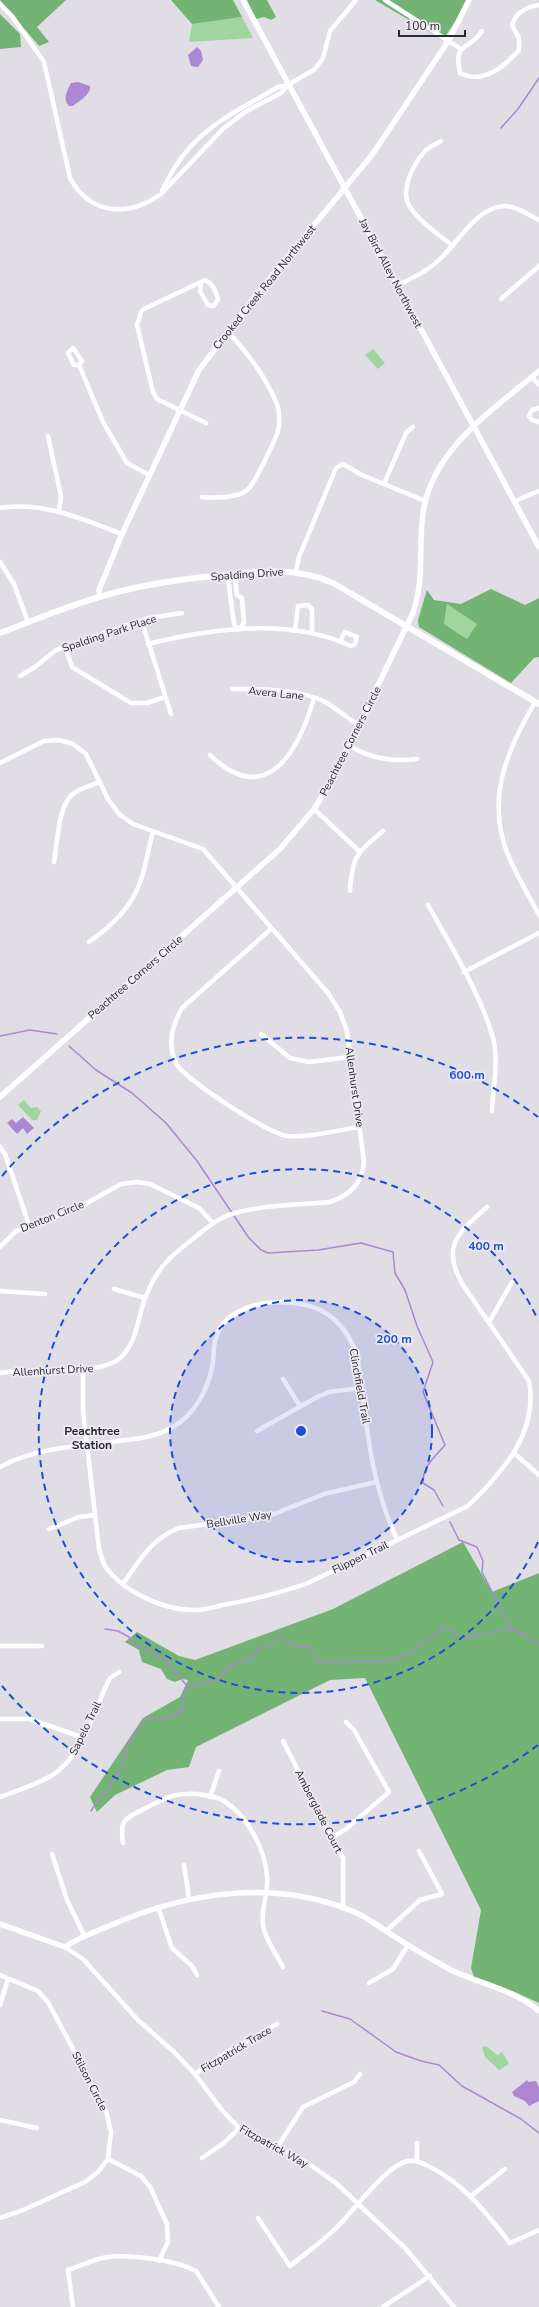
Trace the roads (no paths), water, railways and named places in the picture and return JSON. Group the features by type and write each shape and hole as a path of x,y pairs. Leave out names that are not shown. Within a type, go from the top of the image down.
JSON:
{"main road":[{"name":"Spalding Drive","path":"0,633 100,597 152,584 264,570 296,571 319,576 333,583 537,703"}],"street":[{"name":"Jay Bird Alley Northwest","path":"243,0 539,547"},
{"path":"162,194 182,155 211,126 278,87 288,85 316,69 322,58 330,30 356,0"},
{"path":"385,0 461,48"},
{"name":"Crooked Creek Road Northwest","path":"100,597 99,590 122,534 199,370 261,289 344,189 399,117 449,40 469,0"},
{"path":"0,4 12,16 44,62 51,85 68,172 77,189 92,202 117,210 142,206 162,194 224,129 245,112 281,94 288,85"},
{"path":"482,31 478,37 461,48 458,56 460,73 468,77 484,77 511,58 519,50 519,38 512,25 515,17 523,10 539,5"},
{"path":"441,141 426,150 411,173 407,183 407,197 409,206 416,215 453,246"},
{"path":"398,285 420,274 439,260 478,217 490,209 505,206 539,220"},
{"path":"501,299 539,266"},
{"path":"201,282 200,289 202,296 208,305 213,306 218,300 216,294 211,284 204,280 144,309 136,325 153,392 157,399 206,424"},
{"path":"202,497 216,498 241,494 248,490 256,478 277,434 279,417 277,405 259,370 228,331"},
{"path":"79,365 103,422 128,462 150,475"},
{"path":"537,374 539,385"},
{"name":"Peachtree Corners Circle","path":"0,1097 280,849 314,809 350,746 407,627 419,593 421,526 425,501 438,469 456,444 473,427 537,374"},
{"path":"539,408 532,410 529,416 532,420 539,422"},
{"path":"384,484 406,433 413,426"},
{"path":"48,436 61,496 58,511"},
{"path":"296,571 299,557 336,468 343,464 384,484 425,501"},
{"path":"515,501 539,491"},
{"path":"0,508 26,506 58,511 100,524 122,534"},
{"path":"0,562 14,584 28,622"},
{"path":"231,574 235,577 237,594 242,598 244,623 238,630 234,624 230,595 228,578 231,574"},
{"path":"230,595 237,594"},
{"path":"296,631 298,606 308,604 312,609 312,633"},
{"name":"Spalding Park Place","path":"20,676 35,667 49,654 65,647 142,622 149,618 182,613"},
{"path":"142,622 171,714"},
{"path":"148,644 183,635 238,630 277,629 312,633 340,641"},
{"path":"65,647 72,667 131,703 147,703 165,697"},
{"name":"Avera Lane","path":"232,689 297,694 314,698 327,703 360,726"},
{"path":"210,755 219,764 243,776 259,778 271,773 283,762 302,732 314,698"},
{"path":"537,703 510,755 501,779 497,800 500,829 511,862 539,915"},
{"name":"Allenhurst Drive","path":"0,763 44,741 66,741 86,754 108,799 119,814 133,824 202,849 328,993 340,1012 347,1031 364,1162 363,1173 354,1188 343,1198 330,1202 243,1211 222,1218 163,1264 154,1277 144,1298 136,1333 129,1347 119,1359 106,1366 83,1369 24,1370 0,1373"},
{"path":"350,746 365,755 380,758 404,760 417,758"},
{"path":"54,862 62,812 69,798 81,789 100,782"},
{"path":"314,809 359,851"},
{"path":"350,891 351,871 359,851 383,831"},
{"path":"88,942 121,914 132,900 139,885 153,832"},
{"path":"428,906 464,972 493,1039 494,1065 492,1111"},
{"path":"271,929 182,1008 174,1022 171,1036 177,1064 201,1086 266,1129 287,1136 360,1127"},
{"path":"464,972 539,933"},
{"path":"261,1034 290,1058 309,1062 350,1057"},
{"path":"0,1147 5,1154 29,1225"},
{"path":"0,1157 5,1154"},
{"name":"Denton Circle","path":"0,1247 16,1231 78,1208 121,1184 137,1182 150,1184 199,1208 214,1223"},
{"name":"Flippen Trail","path":"83,1369 87,1446 99,1549 104,1565 123,1584 132,1590 171,1607 196,1610 282,1593 308,1583 468,1506 524,1440 530,1426 536,1397 520,1366 456,1272 453,1259 456,1237 487,1208"},
{"path":"489,1322 512,1282"},
{"path":"114,1289 144,1298"},
{"path":"0,1291 45,1294"},
{"name":"Clinchfield Trail","path":"0,1467 33,1452 87,1446 152,1436 174,1427 201,1399 208,1384 215,1340 220,1329 236,1312 258,1304 300,1304 318,1308 329,1313 350,1337 357,1354 376,1482 384,1513 397,1539"},
{"path":"283,1379 300,1406"},
{"path":"257,1431 300,1406 329,1392 361,1388"},
{"path":"514,1453 539,1475"},
{"name":"Bellville Way","path":"123,1584 153,1542 166,1533 179,1528 269,1516 324,1494 376,1482"},
{"path":"49,1529 79,1517 95,1515"},
{"path":"0,1646 42,1646"},
{"name":"Sapelo Trail","path":"0,1797 51,1776 67,1762 82,1738 110,1678 119,1672"},
{"path":"0,1719 28,1719 82,1738"},
{"path":"333,1837 346,1829 389,1792 354,1730 346,1722"},
{"name":"Amberglade Court","path":"283,1741 343,1858 343,1908"},
{"path":"210,1797 219,1771"},
{"path":"123,1843 121,1828 125,1819 174,1796 185,1794 223,1800 233,1808 247,1824 264,1862 267,1892 263,1919 264,1930 284,1968"},
{"path":"386,1931 420,1900 442,1894 419,1851"},
{"path":"52,1854 67,1900 85,1937"},
{"path":"184,1865 189,1899"},
{"path":"0,1924 65,1947 85,1937 158,1907 189,1899 228,1892 267,1892 299,1896 343,1908 370,1920 408,1945 451,1970 484,1985 515,1996 539,2011"},
{"path":"158,1907 172,1948 192,1966 197,1975"},
{"path":"369,1983 393,1969 408,1945"},
{"name":"Fitzpatrick Way","path":"65,1947 88,1964 137,2019 195,2074 221,2109 239,2128 278,2146 336,2183 406,2248 454,2307"},
{"name":"Stilson Circle","path":"0,1975 38,1991 55,2013 106,2111 112,2132 108,2159"},
{"path":"0,2005 8,1979"},
{"name":"Fitzpatrick Trace","path":"195,2074 224,2054 277,2024"},
{"path":"278,2146 303,2107 354,2082 360,2074"},
{"path":"0,2120 37,2128"},
{"path":"202,2158 225,2142 239,2128"},
{"path":"417,2143 417,2161"},
{"path":"0,2218 85,2182 98,2172 108,2159 141,2176 150,2187 167,2224 168,2242 159,2261"},
{"path":"258,2218 290,2266 318,2246 359,2203 399,2165 408,2161 417,2161 454,2181 471,2196 510,2243 539,2230"},
{"path":"471,2196 505,2169"},
{"path":"73,2307 68,2270 108,2257 159,2261 184,2266 196,2271 219,2307"},
{"path":"383,2307 430,2276"}],"waterway":[{"path":"501,128 518,109 539,78"},
{"path":"0,1036 30,1030 57,1034"},
{"path":"69,1046 96,1070 132,1093 166,1123 197,1161 249,1238 261,1250 268,1253 318,1250 361,1243 393,1252 395,1273 405,1290 417,1326 433,1362 423,1392 445,1445 427,1466 423,1483 434,1490 443,1506"},
{"path":"450,1522 459,1540 477,1547 483,1561 482,1572 511,1629"},
{"path":"187,1686 217,1680 228,1667 252,1658 259,1648 269,1647 280,1636 295,1647 311,1647 319,1662 390,1661 412,1652 443,1627 449,1628 461,1638 511,1629 539,1643"},
{"path":"105,1629 118,1631 129,1637 136,1646 148,1649 156,1657 165,1659 187,1686"},
{"path":"91,1811 100,1797 108,1791 113,1777 118,1775 129,1743 144,1720 149,1718 165,1719 181,1711 187,1686"},
{"path":"322,2011 350,2019 396,2052 421,2061 439,2065 462,2086 521,2119 539,2133"}],"district":[{"name":"Peachtree Station","path":"92,1438"}]}
